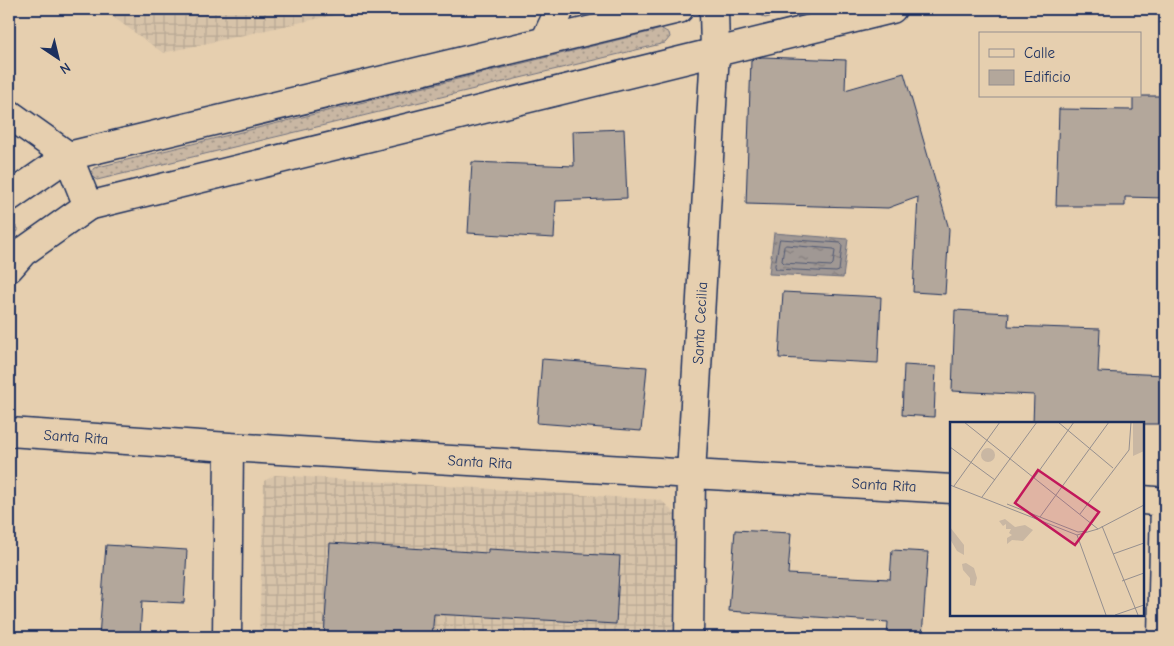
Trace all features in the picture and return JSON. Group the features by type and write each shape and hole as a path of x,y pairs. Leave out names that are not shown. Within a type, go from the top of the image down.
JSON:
{"street":[{"path":"545,41 560,9"},
{"path":"9,197 68,156 679,9"},
{"name":"Santa Cecilia","path":"688,637 691,474 715,52 714,9"},
{"path":"9,268 23,252 88,206 892,9"},
{"path":"9,114 68,156 88,206"},
{"name":"Santa Rita","path":"9,432 229,447 950,489"},
{"path":"226,637 229,447"},
{"path":"1144,500 1165,502 1162,637"}],"shaded area":[{"path":"102,9 361,9 163,53"},
{"path":"758,9 805,9 765,18 758,14"},
{"path":"662,29 669,33 670,37 665,43 97,180 92,177 91,172 94,168"},
{"path":"11,224 18,228 18,231 9,242 9,225"},
{"path":"275,475 661,500 678,517 676,637 259,637 264,481"}],"water":[{"path":"774,233 848,239 843,278 769,274"}],"building":[{"path":"762,57 846,60 845,90 904,73 949,229 945,294 913,292 918,197 888,208 746,204 751,60"},
{"path":"1165,96 1165,198 1125,197 1125,206 1056,206 1059,109 1133,110 1133,98"},
{"path":"624,129 627,198 556,201 554,238 468,233 472,162 574,166 573,131"},
{"path":"783,292 881,297 878,363 779,358"},
{"path":"955,310 1009,313 1008,326 1100,329 1098,372 1165,375 1165,424 1144,424 1144,422 1033,422 1034,395 952,391"},
{"path":"542,359 647,367 641,431 537,423"},
{"path":"904,365 936,367 934,417 902,415"},
{"path":"735,530 791,533 788,574 890,579 892,550 928,552 922,637 887,637 888,622 729,611"},
{"path":"330,543 488,553 488,549 620,556 616,624 434,614 432,637 324,637"},
{"path":"106,545 187,550 184,603 142,601 140,637 99,637"}]}
